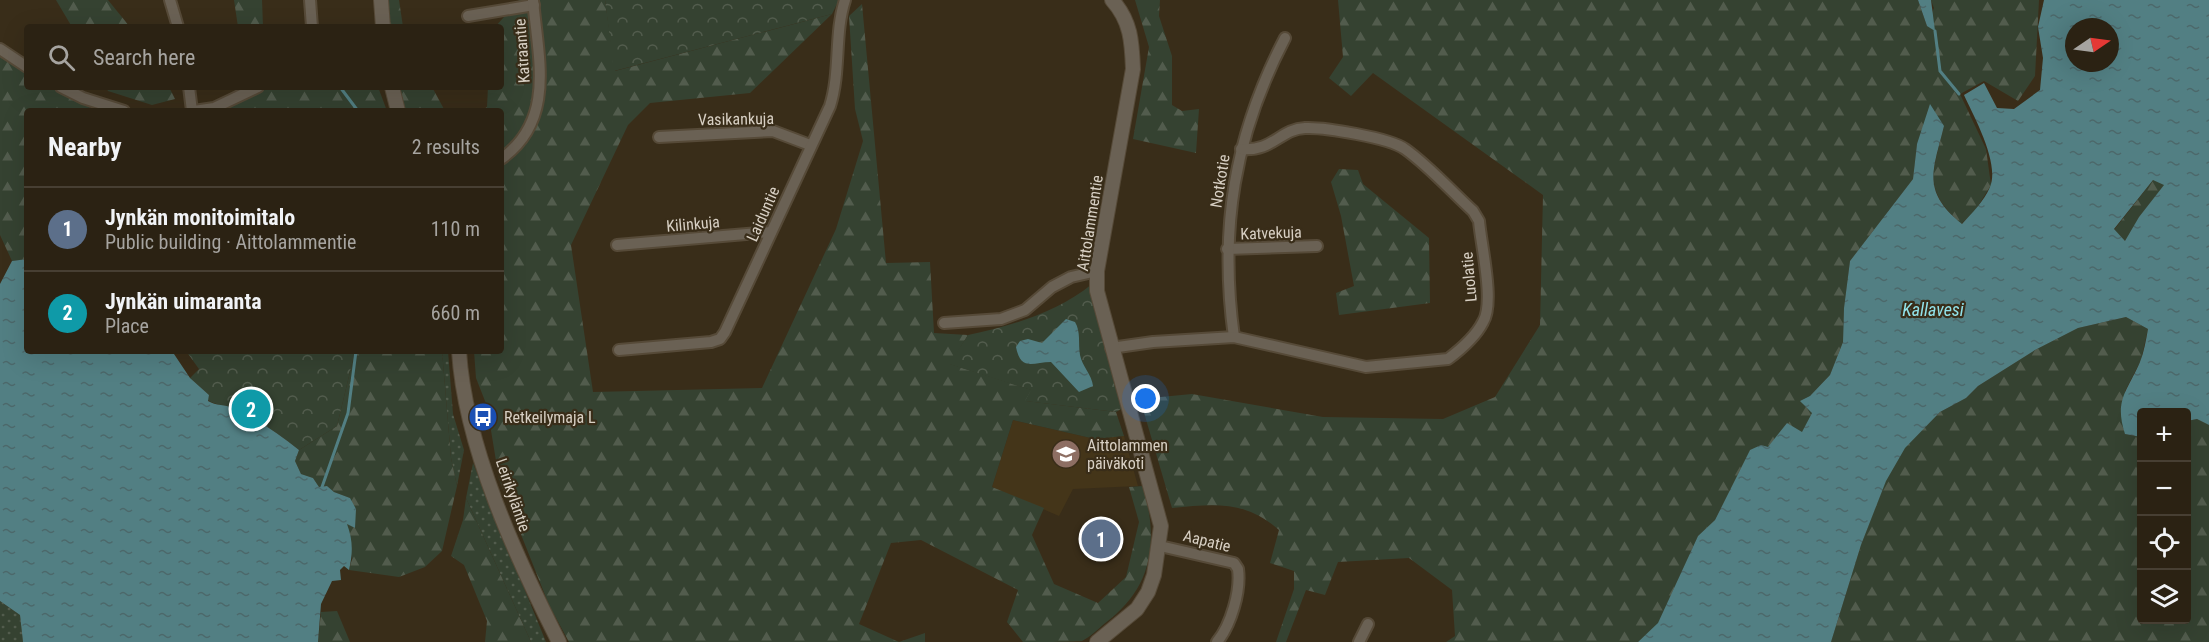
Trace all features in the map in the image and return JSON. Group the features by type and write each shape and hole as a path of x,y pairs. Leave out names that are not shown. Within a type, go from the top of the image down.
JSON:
{"street":[{"path":"170,0 177,24"},
{"path":"310,0 312,24"},
{"path":"381,0 383,24"},
{"name":"Laiduntie","path":"619,350 720,339 725,332 837,84 839,31 845,0"},
{"name":"Aittolammentie","path":"1097,642 1137,609 1148,592 1160,546 1161,526 1097,291 1097,271 1133,69 1132,37 1123,13 1112,0"},
{"path":"468,16 534,2"},
{"name":"Katraantie","path":"504,156 529,130 536,116 540,87 534,2"},
{"name":"Notkotie","path":"1234,337 1228,296 1227,249 1234,177 1248,122 1285,39"},
{"path":"0,50 24,65"},
{"path":"67,90 83,98 115,108"},
{"path":"190,90 192,108"},
{"path":"214,108 252,90"},
{"path":"393,90 397,108"},
{"name":"Luolatie","path":"1111,348 1153,342 1234,337 1366,367 1448,359 1483,322 1487,310 1479,221 1473,211 1404,148 1377,138 1306,128 1294,130 1267,147 1254,150 1241,149"},
{"name":"Vasikankuja","path":"659,136 773,131 810,145"},
{"name":"Kilinkuja","path":"616,245 771,232"},
{"name":"Katvekuja","path":"1227,249 1317,246"},
{"path":"944,323 1001,319 1025,310 1052,286 1071,277 1097,271"},
{"name":"Leirikyläntie","path":"459,354 464,392 477,442 503,519 527,578 559,642"},
{"name":"Aapatie","path":"1160,546 1234,563 1238,569 1234,604 1223,634 1217,642"},
{"path":"1359,642 1368,624"}],"shaded area":[{"name":"Aittolammen päiväkoti","path":"1013,420 1095,439 1124,436 1138,486 1073,489 1059,516 992,487"}],"green space":[{"path":"56,0 108,0 128,24 70,24"},
{"path":"234,0 262,0 263,24 238,24"},
{"path":"384,0 399,0 403,24 386,24"},
{"path":"519,0 605,0 615,71 832,14 750,93 650,103 628,125 571,245 593,392 762,388 836,229 863,141 855,109 849,16 862,4 886,263 930,262 934,333 968,335 950,364 1032,390 1026,401 1116,412 1124,436 1095,439 1013,420 992,487 1044,508 1032,535 1054,584 1098,603 1126,577 1139,522 1129,487 1143,486 1151,526 1148,562 1133,595 1120,610 1082,641 1023,642 1007,622 1018,590 921,540 891,543 859,624 899,642 569,642 549,605 499,479 487,406 476,378 474,354 504,354 504,108 486,108 488,90 504,90 504,24 498,24"},
{"path":"605,0 839,0 832,14 614,71"},
{"path":"1135,0 1160,0 1159,16 1172,56 1172,105 1182,111 1199,109 1196,153 1133,139 1149,47"},
{"path":"1338,0 1918,0 1927,26 1934,8 1931,0 2039,0 2035,76 2018,101 1984,81 1960,94 1986,149 1991,185 1975,211 1961,224 1940,200 1936,190 1934,168 1944,126 1917,144 1913,179 1850,261 1844,308 1843,342 1830,375 1810,396 1812,413 1802,433 1787,423 1768,448 1750,450 1715,520 1698,536 1658,624 1638,642 1446,642 1455,636 1452,590 1409,558 1338,562 1325,595 1306,590 1286,642 1276,642 1294,589 1294,571 1270,563 1279,530 1254,513 1228,506 1172,508 1140,399 1192,394 1323,417 1443,419 1495,397 1540,325 1543,195 1373,73 1351,96 1329,78 1343,57"},
{"path":"0,55 24,72 24,90 57,90 90,108 24,108 24,259 12,261 0,235"},
{"path":"170,90 175,99 152,105 108,91"},
{"path":"265,90 379,90 386,108 226,108"},
{"path":"398,90 434,90 443,108 403,108"},
{"path":"1339,169 1358,170 1363,184 1429,238 1430,303 1339,315 1336,293 1354,286 1341,216 1331,182"},
{"path":"2154,179 2165,184 2139,217 2126,242 2114,230"},
{"path":"1092,284 1123,408 1116,412 1025,401 1031,390 949,364 968,335 1033,317 1064,303"},
{"path":"2126,317 2148,329 2141,360 2125,391 2125,434 2137,436 2137,624 2191,624 2191,420 2197,419 2209,425 2209,642 1831,642 1861,545 1886,480 1904,448 1940,412 1966,398 1978,386 2035,350 2078,328"},
{"path":"188,354 354,354 337,426 299,450 276,432 252,418 231,407 208,400 209,395 190,378 199,369"},
{"path":"354,354 442,354 451,458 457,486 442,551 425,567 399,577 349,570 352,559 346,523 355,528 350,498 334,492 327,486 319,487 313,478 301,474 295,461 299,450 337,426"},
{"path":"442,354 448,354 453,414 464,450 457,486 451,458"},
{"path":"473,463 546,642 531,642 466,498"},
{"path":"466,498 531,642 485,642 487,621 464,565 451,556 463,520"},
{"path":"0,601 20,615 23,642 0,642"},
{"path":"337,611 350,642 318,642 321,612"},
{"path":"925,633 925,642 899,642"}],"water":[{"path":"1918,0 1931,0 1935,31 1927,26"},
{"name":"Kallavesi","path":"2044,0 2209,0 2209,425 2197,419 2191,420 2191,408 2137,408 2137,436 2125,434 2121,404 2141,358 2148,329 2126,317 2078,328 2035,350 1978,386 1966,398 1940,412 1905,448 1886,481 1861,545 1831,642 1638,642 1658,623 1698,536 1715,520 1750,450 1761,445 1768,447 1787,423 1802,432 1812,413 1800,401 1810,396 1830,375 1843,342 1844,308 1850,261 1913,179 1917,144 1930,104 1944,126 1934,168 1935,190 1940,201 1962,224 1978,207 1990,187 1992,177 1992,166 1985,140 1964,95 1984,83 1997,108 2014,109 2040,90 2043,58 2038,27","holes":["2153,180 2164,185 2139,217 2125,241 2114,229"]},
{"path":"24,259 24,354 174,354 190,378 209,395 208,401 235,409 276,432 299,450 295,461 301,474 313,478 319,487 327,486 334,492 350,498 356,509 355,528 347,524 352,547 349,570 344,566 340,570 341,580 332,581 321,604 318,642 23,642 20,615 0,601 0,284 12,261"},
{"path":"1066,319 1075,322 1077,326 1080,355 1093,386 1079,392 1051,362 1025,363 1018,355 1016,347 1020,341 1028,339 1042,343"}],"waterway":[{"path":"1935,31 1940,71 1959,94"},
{"path":"342,90 356,108"},
{"path":"322,487 348,413 356,354"}],"place":[{"name":"Jynkän uimaranta","path":"251,409"},
{"name":"Retkeilymaja L","path":"483,417"},
{"name":"Aittolammen päiväkoti","path":"1066,454"},
{"name":"Jynkän monitoimitalo","path":"1101,539"}]}
